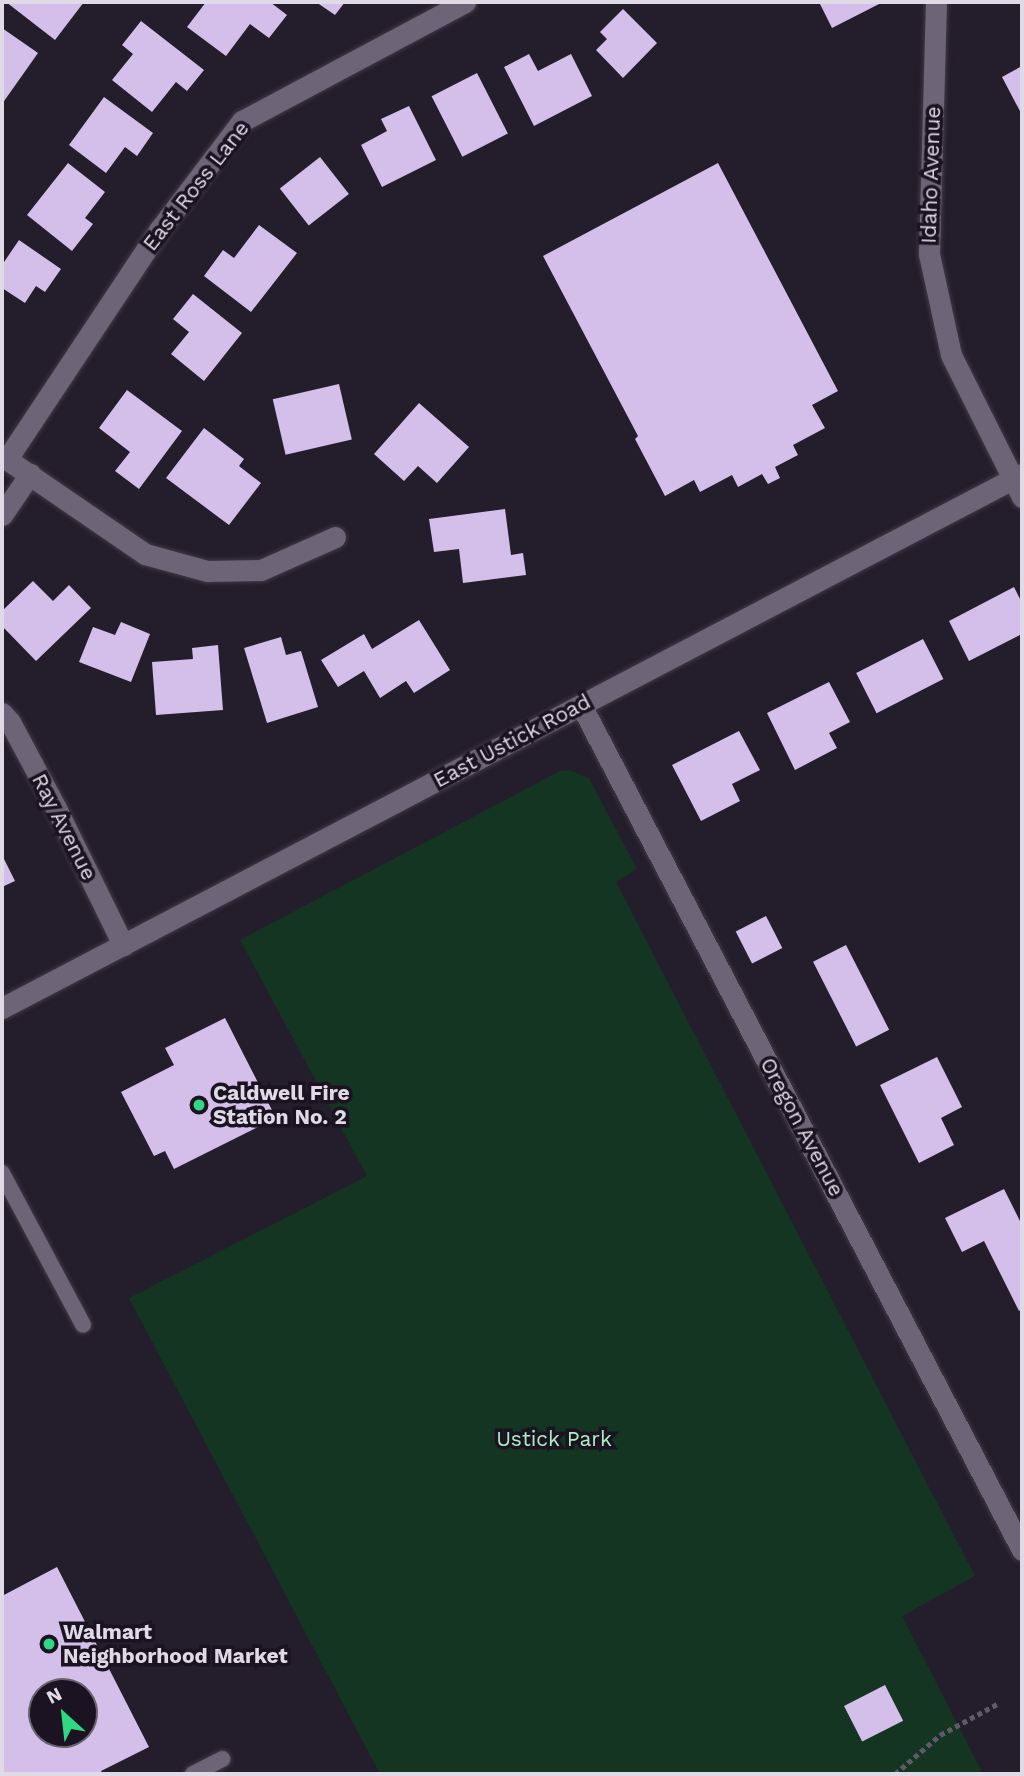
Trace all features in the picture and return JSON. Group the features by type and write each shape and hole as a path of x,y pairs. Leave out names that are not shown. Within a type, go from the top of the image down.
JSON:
{"street":[{"name":"East Ross Lane","path":"2,515 13,463 160,229 242,121 465,2"},
{"name":"Idaho Avenue","path":"936,2 929,254 951,355 1019,483"},
{"path":"13,463 145,554 207,571 261,570 335,537"},
{"name":"East Ustick Road","path":"2,1008 581,705 1019,483"},
{"name":"Oregon Avenue","path":"581,705 1022,1550"},
{"name":"Ray Avenue","path":"2,713 23,746 123,945"}],"lane":[{"path":"2,1173 83,1325"},
{"path":"193,1774 222,1759"}],"path":[{"path":"895,1774 940,1735 999,1703"}],"green space":[{"name":"Ustick Park","path":"569,770 589,778 637,869 616,882 975,1576 902,1616 983,1774 380,1774 129,1298 367,1176 240,940 560,771"}],"building":[{"path":"6,2 84,2 55,40"},
{"path":"206,2 270,2 287,15 269,38 250,24 226,56 187,27"},
{"path":"316,2 345,2 335,15"},
{"path":"819,2 883,2 832,28"},
{"path":"623,9 657,43 623,78 596,50 607,39 600,32"},
{"path":"141,21 204,70 187,91 176,82 152,112 112,80 133,54 122,45"},
{"path":"2,28 38,53 2,104"},
{"path":"529,54 538,71 571,54 592,96 534,126 504,67"},
{"path":"1022,66 1022,115 1002,77"},
{"path":"477,73 508,134 462,157 432,96"},
{"path":"104,97 153,133 137,156 125,147 106,173 69,145"},
{"path":"409,106 436,160 382,187 361,145 387,131 381,119"},
{"path":"320,157 349,194 309,225 280,188"},
{"path":"68,163 105,192 85,218 93,224 72,251 27,215"},
{"path":"718,163 838,391 812,405 825,428 793,445 798,455 775,467 780,478 768,484 762,474 738,487 732,475 700,492 694,480 665,496 635,439 638,436 543,256"},
{"path":"259,225 297,253 251,312 204,276 223,250 234,258"},
{"path":"19,240 61,269 45,292 36,286 25,303 2,288 2,265"},
{"path":"193,294 242,333 204,381 171,354 189,332 173,319"},
{"path":"339,384 352,440 286,455 273,399"},
{"path":"127,390 182,431 139,489 115,471 130,452 99,428"},
{"path":"419,403 469,447 437,483 418,466 404,481 374,454"},
{"path":"204,428 244,459 239,466 261,483 229,525 166,478"},
{"path":"505,509 511,555 523,553 526,575 463,583 459,549 434,552 429,519"},
{"path":"33,581 53,601 69,585 91,608 36,661 2,626 2,611"},
{"path":"1014,587 1022,603 1022,634 969,661 949,621"},
{"path":"419,620 450,670 414,693 406,681 380,698 364,671 338,687 321,660 364,634 372,649"},
{"path":"121,622 150,634 131,682 79,662 93,627 115,635"},
{"path":"281,637 286,655 301,651 318,707 267,723 244,648"},
{"path":"923,639 943,679 877,713 856,673"},
{"path":"218,645 223,710 156,715 152,662 193,659 192,648"},
{"path":"829,682 850,722 829,733 837,748 795,770 767,713"},
{"path":"739,731 760,770 732,784 740,801 701,821 672,765"},
{"path":"2,855 15,881 2,887"},
{"path":"766,916 782,948 752,964 736,931"},
{"path":"846,945 889,1030 856,1046 813,962"},
{"name":"Caldwell Fire Station No. 2","path":"225,1018 276,1118 174,1169 165,1151 154,1156 121,1092 174,1065 165,1048"},
{"path":"937,1057 962,1107 941,1118 954,1145 919,1163 880,1085"},
{"path":"1004,1189 1022,1225 1022,1309 1019,1311 984,1241 962,1252 945,1218"},
{"name":"Walmart Neighborhood Market","path":"57,1567 149,1747 101,1771 103,1774 2,1774 2,1596"},
{"path":"885,1685 903,1721 862,1742 844,1706"}],"place":[{"name":"Caldwell Fire Station No. 2","path":"199,1105"},
{"name":"Walmart Neighborhood Market","path":"49,1644"}]}
